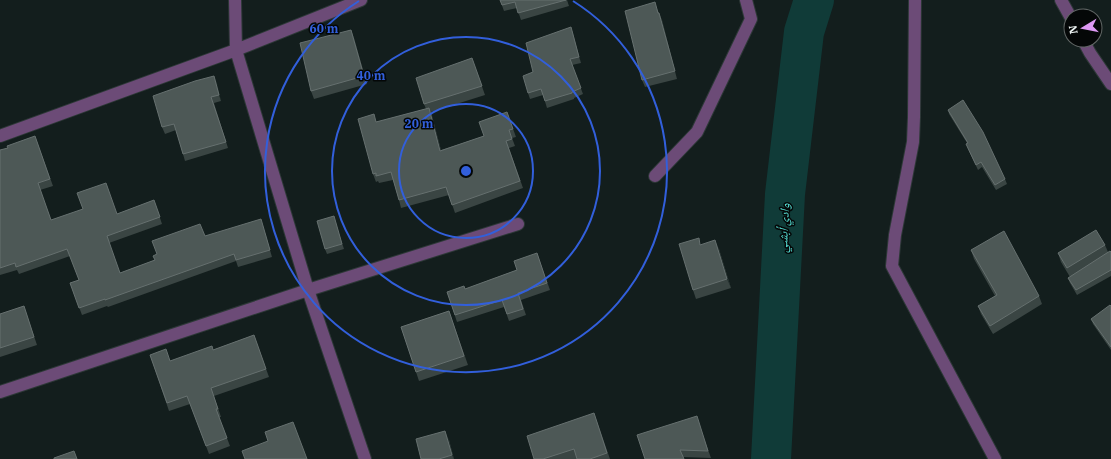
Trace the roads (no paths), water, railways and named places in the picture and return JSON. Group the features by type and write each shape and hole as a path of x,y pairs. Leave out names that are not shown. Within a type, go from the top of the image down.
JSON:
{"street":[{"path":"235,0 236,50 308,290 365,459"},
{"path":"0,136 236,50 361,0"},
{"path":"655,176 697,132 751,20 746,0"},
{"path":"915,0 913,142 895,235 892,266 995,459"},
{"path":"1087,48 1111,84"},
{"path":"0,392 308,290 518,224"}],"waterway":[{"name":"وادي أبشي","path":"771,459 785,194 804,32 814,0"}]}
